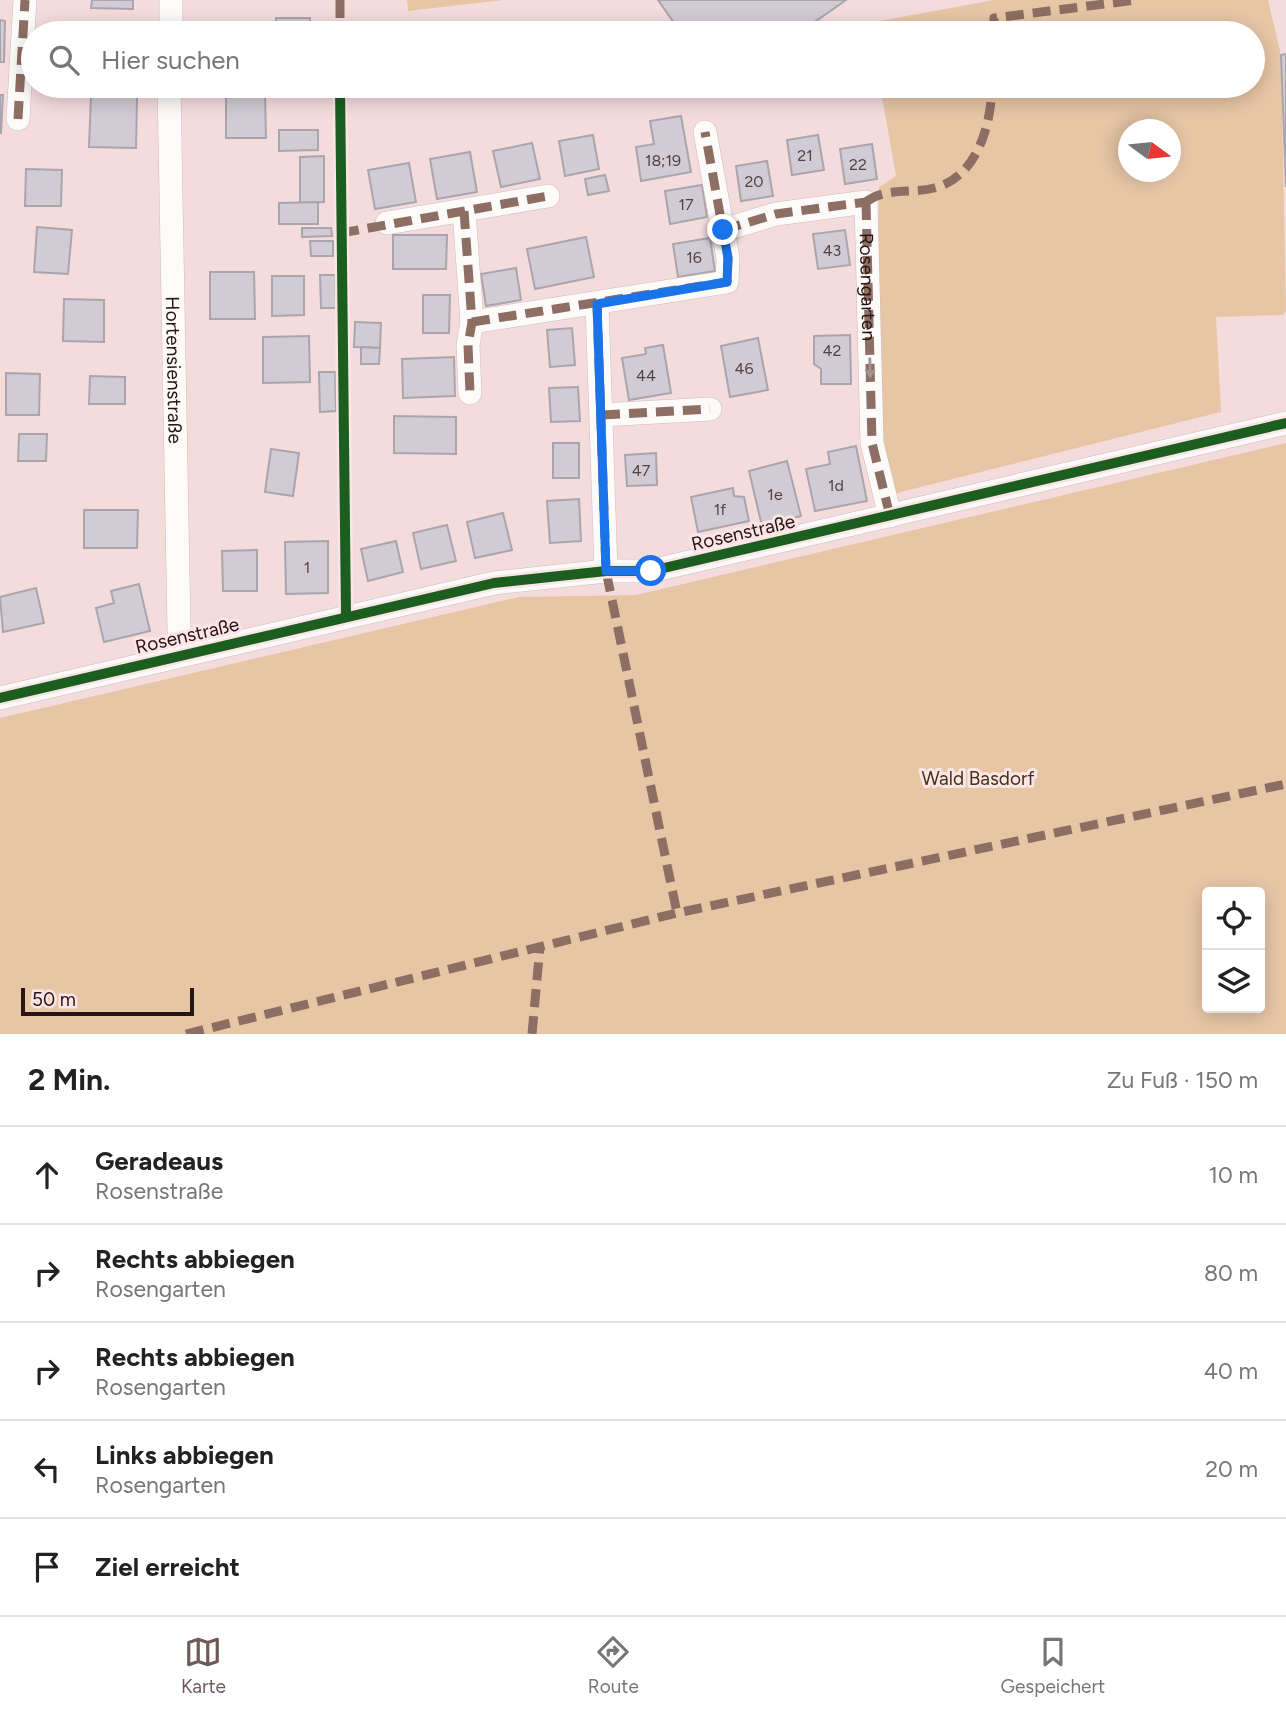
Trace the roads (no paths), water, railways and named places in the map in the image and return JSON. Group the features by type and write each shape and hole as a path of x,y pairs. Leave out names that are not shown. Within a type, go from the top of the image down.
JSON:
{"street":[{"path":"24,21 25,0"},
{"path":"171,0 171,21"},
{"path":"18,119 21,68"},
{"name":"Hortensienstraße","path":"169,98 179,631 183,654"},
{"path":"472,321 727,282 728,258 705,132"},
{"path":"387,223 548,196"},
{"name":"Rosengarten","path":"723,230 776,214 866,202 872,443 890,516"},
{"path":"464,211 472,321 468,345 470,393"},
{"path":"597,304 606,571"},
{"path":"602,415 710,409"},
{"name":"Rosenstraße","path":"0,698 494,583 606,571 651,571 1286,423"}],"park label":[{"name":"Wald Basdorf","path":"978,778"}]}
